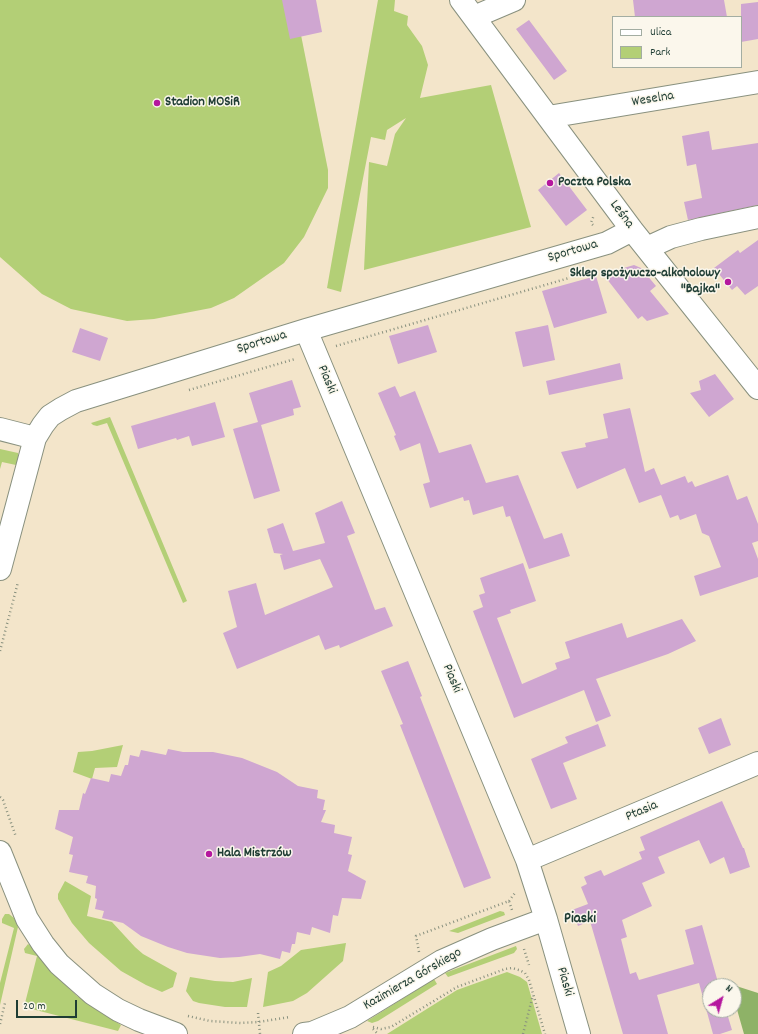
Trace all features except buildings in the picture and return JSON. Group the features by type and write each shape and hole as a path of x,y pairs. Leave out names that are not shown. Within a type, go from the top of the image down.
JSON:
{"street":[{"path":"467,8 514,0"},
{"name":"Leśna","path":"467,8 632,230 758,388"},
{"name":"Weselna","path":"548,117 758,82"},
{"path":"647,248 671,237 758,217"},
{"name":"Sportowa","path":"9,574 35,438 50,416 76,401 306,330 607,243 632,230"},
{"name":"Piaski","path":"306,330 527,860 546,919 579,1034"},
{"path":"0,429 35,438"},
{"name":"Ptasia","path":"527,860 758,763"},
{"path":"9,846 27,919 43,944 59,964 93,994 118,1010 139,1020 180,1024"},
{"name":"Kazimierza Górskiego","path":"299,1025 312,1033 350,1017 442,960 486,941 546,919"}],"path":[{"path":"188,390 574,276"},
{"path":"0,651 9,574"},
{"path":"0,797 3,800 9,846"},
{"path":"360,1012 367,1025 387,1029 457,987 505,969 512,968 525,973 529,980 545,1034"},
{"path":"523,1034 534,995"},
{"path":"0,1024 6,1003"},
{"path":"258,1014 260,1034"},
{"path":"180,1024 258,1022 299,1025"},
{"path":"373,1030 378,1034"}],"green space":[{"name":"Stadion MOSiR","path":"0,0 294,0 328,170 328,188 304,237 284,263 234,298 211,308 154,319 127,321 71,309 42,294 0,257"},
{"path":"378,0 395,0 394,11 408,16 407,25 422,46 428,65 420,98 491,85 531,227 364,270 369,162 387,166 395,134 406,118 387,130 385,140 371,137 341,292 327,288"},
{"path":"110,417 187,601 183,603 107,423 97,426 91,423"},
{"path":"0,449 18,453 16,465 2,462 0,469"},
{"path":"123,745 117,767 95,768 92,779 73,772 78,752"},
{"path":"65,881 91,896 87,916 112,922 143,954 177,973 173,987 162,992 146,985 121,971 89,943 72,923 58,899 58,894"},
{"path":"500,911 504,912 505,915 458,933 449,931"},
{"path":"5,914 9,914 14,918 18,927 0,1005 0,983 14,928 2,923 2,919"},
{"path":"346,943 343,961 307,993 293,1001 263,1007 268,972 281,966 301,950"},
{"path":"28,944 57,977 77,996 121,1025 118,1031 24,1007 37,956 25,953 24,949"},
{"path":"516,946 517,949 514,953 448,977 445,973"},
{"path":"507,972 520,977 527,982 542,1034 387,1034 457,990"},
{"path":"190,977 233,982 252,978 247,1007 225,1007 193,1001 186,991"},
{"path":"434,979 437,984 378,1021 372,1023 367,1021"},
{"path":"742,988 758,993 758,1034 744,1034 739,1018 742,1018"}],"place":[{"name":"Stadion MOSiR","path":"157,103"},
{"name":"Poczta Polska","path":"550,183"},
{"name":"Sklep spożywczo-alkoholowy \"Bajka\"","path":"728,282"},
{"name":"Hala Mistrzów","path":"209,854"}],"district":[{"name":"Piaski","path":"580,920"}]}
